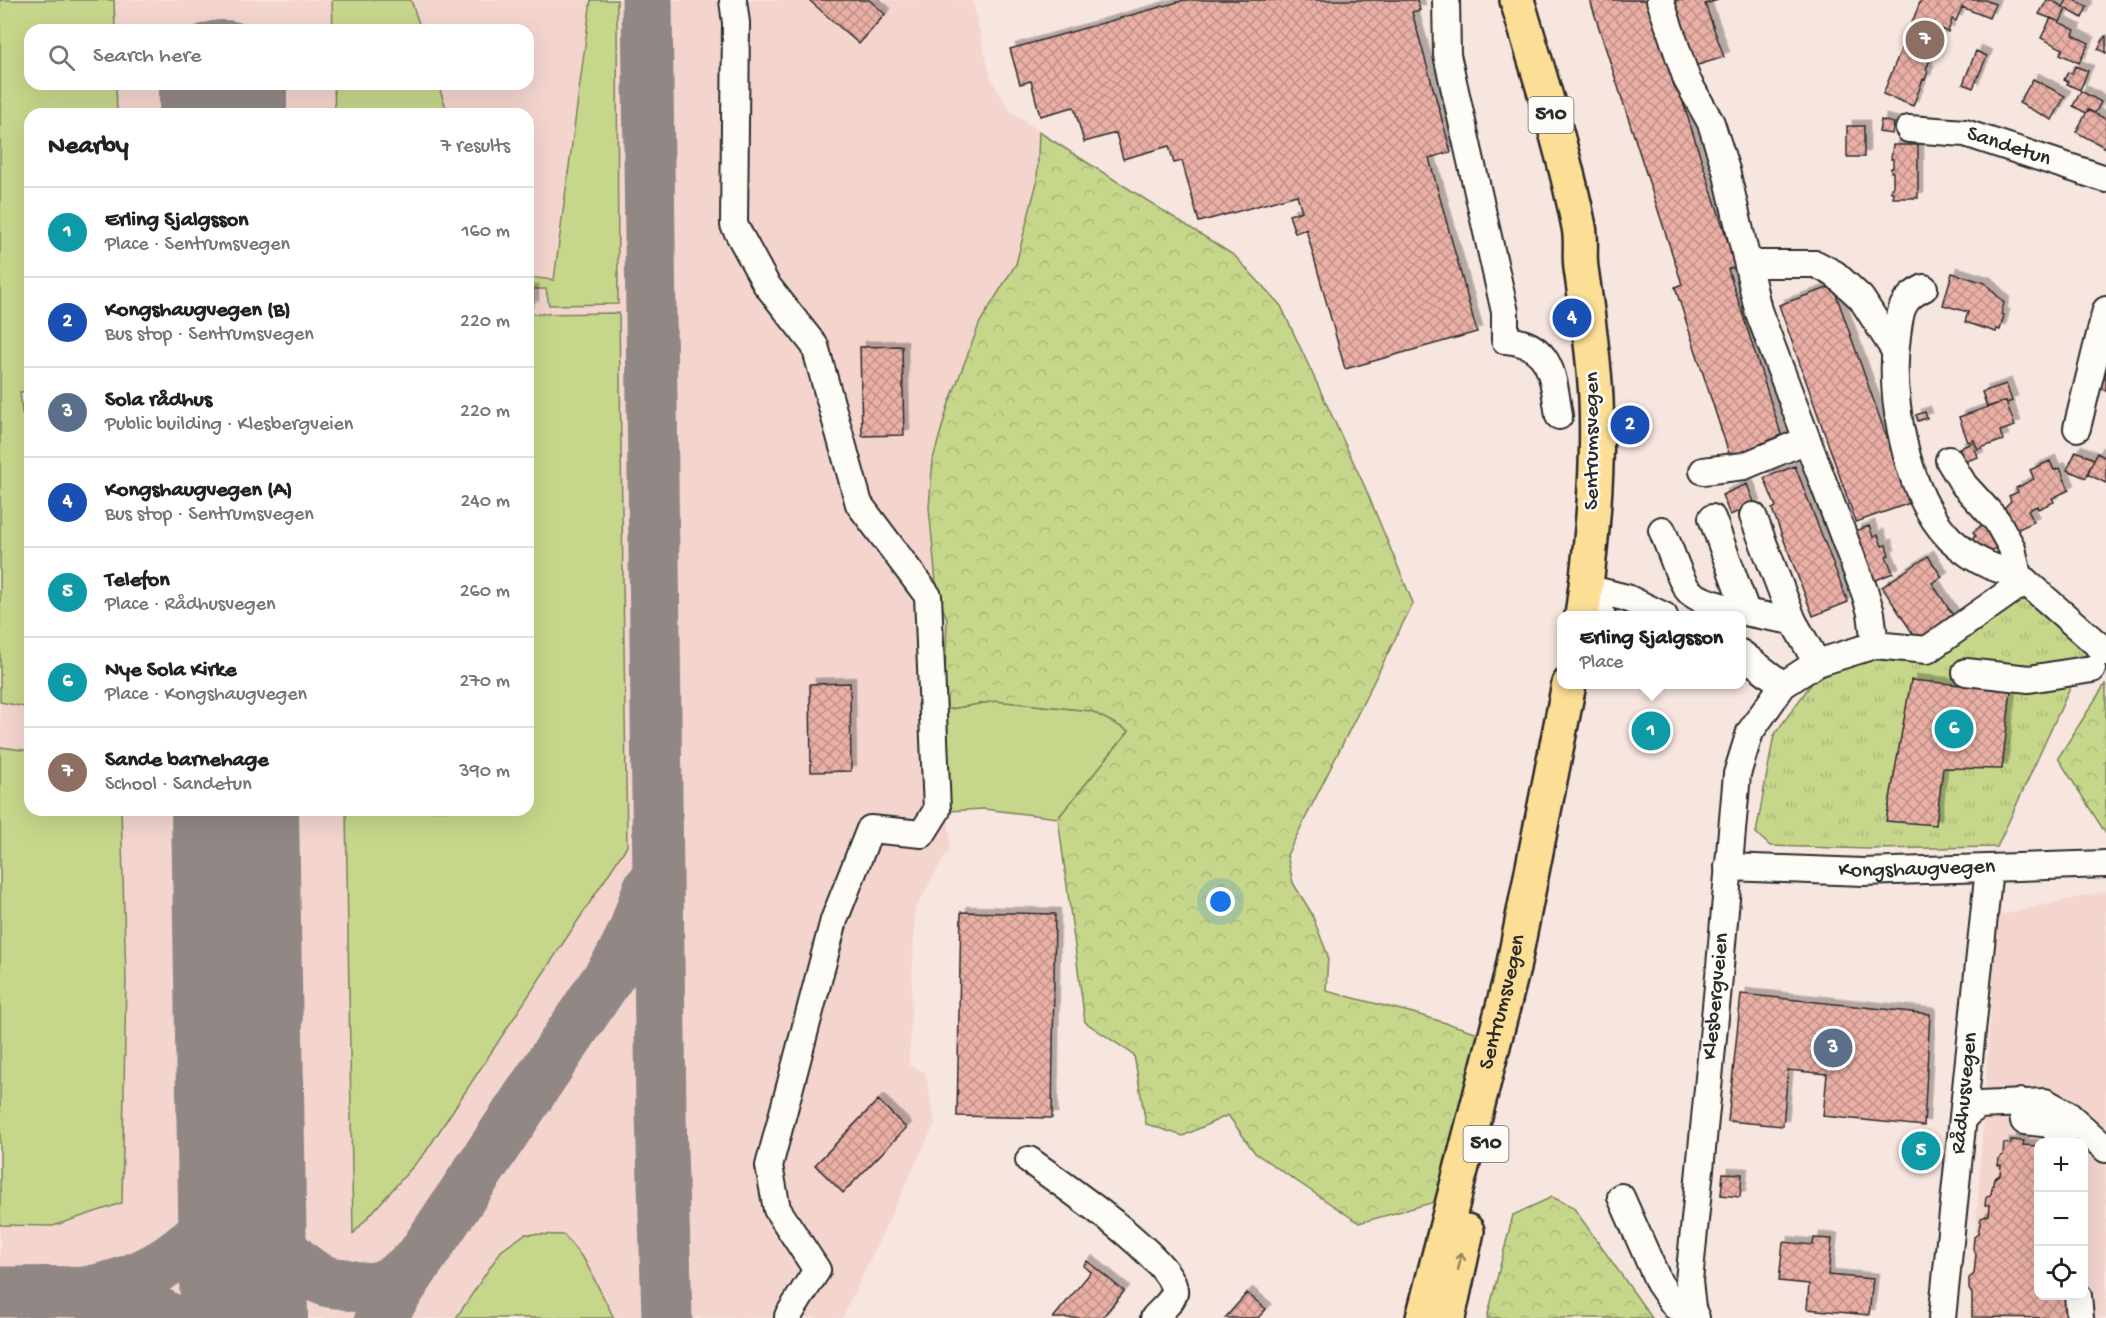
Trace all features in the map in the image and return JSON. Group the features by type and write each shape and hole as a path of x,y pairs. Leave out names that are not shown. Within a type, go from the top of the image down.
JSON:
{"main road":[{"name":"Sentrumsvegen","path":"1517,0 1567,172 1580,231 1594,260 1610,330 1616,397 1617,463 1595,609"},
{"name":"Sentrumsvegen","path":"1423,1318 1514,968 1568,689"},
{"name":"Sentrumsvegen","path":"1448,1318 1586,689"}],"street":[{"path":"732,0 736,22 734,225 766,285 815,346 859,504 928,596 937,798 937,810 922,834 870,829 834,920 769,1167 777,1209 817,1270 788,1318"},
{"path":"1446,0 1447,55 1505,312 1505,340 1529,345 1543,356 1551,370 1559,416"},
{"path":"1660,0 1687,80 1711,123 1725,170 1758,310 1868,603 1875,645"},
{"name":"Sandetun","path":"1909,129 1965,133 2106,179"},
{"path":"1746,257 1756,264 1816,264 1834,274 1861,298 1895,351"},
{"path":"1924,288 1904,302 1895,351 1894,380 1899,420 1914,475 1928,507 1950,539 1968,554 2022,579 2102,655 2029,679 1966,672"},
{"path":"2077,428 2106,310"},
{"path":"1702,471 1744,466 1807,440"},
{"path":"1949,460 1964,485 1998,521 2012,548 2022,579"},
{"path":"1753,516 1793,621 1817,663"},
{"path":"1712,518 1746,610"},
{"path":"1662,530 1687,589 1698,598 1714,604 1793,621"},
{"path":"1746,657 1783,685 1817,663 1875,645 1927,651 2022,579"},
{"path":"1595,609 1627,598 1655,611"},
{"name":"Klesbergveien","path":"1694,1313 1689,1281 1737,774 1750,732 1783,685"},
{"name":"Kongshaugvegen","path":"1728,867 1863,873 2106,864"},
{"name":"Rådhusvegen","path":"1942,1318 1989,868"},
{"path":"2021,1102 2024,1121 2051,1124 2060,1138"},
{"path":"1964,1116 1979,1105 2045,1102 2067,1114 2106,1149"},
{"path":"1029,1160 1121,1228 1163,1267 1174,1285 1174,1293 1172,1299 1154,1318"},
{"path":"1621,1197 1659,1283 1675,1306 1694,1313"},
{"path":"2078,1300 2080,1318"}],"shaded area":[{"path":"0,0 972,0 991,79 1010,110 1039,132 1037,182 1016,264 980,322 933,459 930,483 929,507 937,593 947,619 944,710 950,848 915,909 909,1065 925,1072 935,1123 842,1318 0,1318"},
{"path":"2106,891 2106,1318 1970,1318 1997,916"}],"green space":[{"path":"0,0 114,0 115,24 24,24 24,90 116,90 117,108 24,108 24,392 20,392 22,413 24,413 24,707 0,702"},
{"path":"332,0 411,0 419,24 333,24"},
{"path":"591,0 617,0 618,304 549,305 546,289 534,289 534,278 554,280"},
{"path":"334,90 440,90 446,108 335,108"},
{"path":"1039,132 1235,256 1281,306 1364,485 1413,603 1287,855 1293,883 1311,912 1328,956 1326,991 1413,1013 1482,1034 1463,1122 1435,1202 1359,1223 1255,1153 1228,1115 1183,1136 1146,1124 1134,1055 1085,1022 1058,818 1129,731 1091,711 996,701 944,710 947,619 937,593 929,507 933,459 948,406 980,322 1016,264 1037,182"},
{"path":"619,313 627,846 425,1153 353,1234 346,816 534,816 534,314"},
{"path":"2006,600 2033,600 2089,647 1997,847 1870,849 1770,846 1756,833 1774,735 1812,683 1844,661 1878,652"},
{"path":"2106,685 2106,834 2058,758"},
{"path":"996,701 1092,711 1129,731 1058,818 984,809 948,811 944,710"},
{"path":"0,747 24,750 24,816 121,816 126,978 122,1203 53,1226 0,1225"},
{"path":"1552,1197 1573,1207 1652,1318 1487,1318 1513,1215"},
{"path":"525,1234 564,1235 585,1261 614,1318 456,1318 501,1251"}],"building":[{"path":"809,0 869,0 885,14 859,44"},
{"path":"1185,0 1417,0 1420,10 1412,12 1451,152 1429,158 1477,332 1345,369 1306,229 1295,233 1289,215 1302,211 1297,195 1199,222 1182,161 1174,163 1169,146 1123,159 1116,133 1084,142 1074,107 1040,116 1031,81 1020,84 1010,49"},
{"path":"1590,0 1650,0 1736,267 1728,269 1784,443 1731,460 1675,287 1682,284"},
{"path":"1668,0 1718,0 1705,4 1724,57 1688,68"},
{"path":"1921,0 1985,0 1995,4 1989,18 1962,7 1956,21 1952,19 1948,32 1942,29 1926,70 1928,71 1925,80 1923,79 1913,106 1883,94"},
{"path":"2047,0 2052,0 2066,9 2060,22 2039,14"},
{"path":"2067,0 2075,0 2087,7 2082,18 2063,7"},
{"path":"2051,18 2075,30 2073,35 2089,43 2079,63 2060,54 2063,49 2041,38"},
{"path":"2106,36 2106,53 2098,49"},
{"path":"1976,51 1987,56 1973,88 1963,84"},
{"path":"2075,66 2088,71 2080,90 2067,84 2068,82 2064,80 2068,72 2072,74"},
{"path":"2033,79 2065,96 2052,120 2019,103"},
{"path":"2081,91 2101,102 2095,113 2088,110 2086,113 2073,106"},
{"path":"2088,110 2106,119 2106,148 2076,132"},
{"path":"1881,120 1894,123 1892,134 1879,132"},
{"path":"1847,126 1864,126 1864,157 1847,157"},
{"path":"1893,145 1918,145 1918,198 1893,198 1891,168 1893,168 1893,159 1891,159"},
{"path":"1952,273 1985,283 2004,303 2000,330 1997,329 1996,332 1965,322 1968,312 1943,305"},
{"path":"1833,286 1910,503 1856,522 1779,305"},
{"path":"902,346 904,435 862,436 860,347"},
{"path":"2102,367 2106,369 2106,391 2095,386"},
{"path":"2006,384 2012,401 1987,407 1982,392"},
{"path":"2006,401 2015,426 2000,431 2003,440 1978,449 1974,440 1968,442 1959,417"},
{"path":"1925,412 1927,418 1918,421 1916,415"},
{"path":"1973,443 1978,457 1964,462 1959,448"},
{"path":"2076,451 2094,459 2086,478 2067,470"},
{"path":"2097,453 2106,458 2106,483 2087,474"},
{"path":"2050,461 2054,470 2060,468 2069,490 2052,498 2054,502 2038,509 2037,506 2028,510 2034,522 2014,531 2004,508 2011,501 2009,496 2018,492 2016,488 2034,479 2030,470"},
{"path":"1795,466 1848,602 1813,616 1772,509 1776,507 1764,478"},
{"path":"1747,484 1755,505 1730,515 1722,495"},
{"path":"1985,523 2000,545 1988,553 1968,541 1976,536 1973,532"},
{"path":"1869,526 1873,537 1878,535 1882,546 1886,545 1889,555 1886,556 1893,573 1871,582 1856,543 1860,542 1856,531"},
{"path":"1928,556 1942,577 1932,583 1958,623 1921,646 1882,587"},
{"path":"1911,680 2011,690 2002,769 1943,768 1936,825 1886,821"},
{"path":"850,683 851,771 811,772 810,684"},
{"path":"961,912 1055,914 1052,1118 957,1116"},
{"path":"1741,994 1930,1014 1924,1126 1823,1116 1827,1074 1788,1070 1783,1126 1728,1121"},
{"path":"878,1100 906,1128 843,1193 815,1165"},
{"path":"2011,1140 2024,1141 2023,1145 2034,1146 2034,1300 2071,1300 2072,1318 1972,1317 1969,1278 1974,1274 1976,1254 1973,1249 1974,1237 1978,1234 1981,1218 1989,1215 1990,1205 1985,1205 1986,1198 1991,1194 1994,1178 2000,1175 2001,1165 1998,1165 1999,1158 2003,1155 2004,1143 2011,1144"},
{"path":"1723,1173 1742,1174 1740,1197 1721,1195"},
{"path":"1814,1238 1832,1239 1828,1275 1873,1279 1869,1315 1807,1309 1809,1284 1779,1281 1783,1242 1813,1245"},
{"path":"1087,1261 1124,1291 1102,1318 1053,1318 1091,1272 1083,1266"},
{"path":"1247,1293 1266,1309 1258,1318 1225,1318"}],"taxiway":[{"path":"647,0 661,1114 667,1318"},
{"path":"380,1318 619,961 633,933 648,889"},
{"path":"85,1292 116,1285 144,1274 170,1260 192,1242 211,1221 225,1196 235,1168 241,1136"},
{"path":"242,1190 267,1229 288,1255 313,1275 326,1281 362,1287 380,1286 396,1278 418,1260"},
{"path":"0,1292 65,1292 108,1295 149,1307 168,1318"}],"runway":[{"path":"223,90 223,108"},
{"path":"235,816 244,1318"}],"place":[{"name":"Sande barnehage","path":"1925,40"},
{"name":"Kongshaugvegen (A)","path":"1572,318"},
{"name":"Kongshaugvegen (B)","path":"1630,425"},
{"name":"Nye Sola Kirke","path":"1954,729"},
{"name":"Erling Sjalgsson","path":"1651,731"},
{"name":"Sola rådhus","path":"1833,1048"},
{"name":"Telefon","path":"1921,1151"}]}
